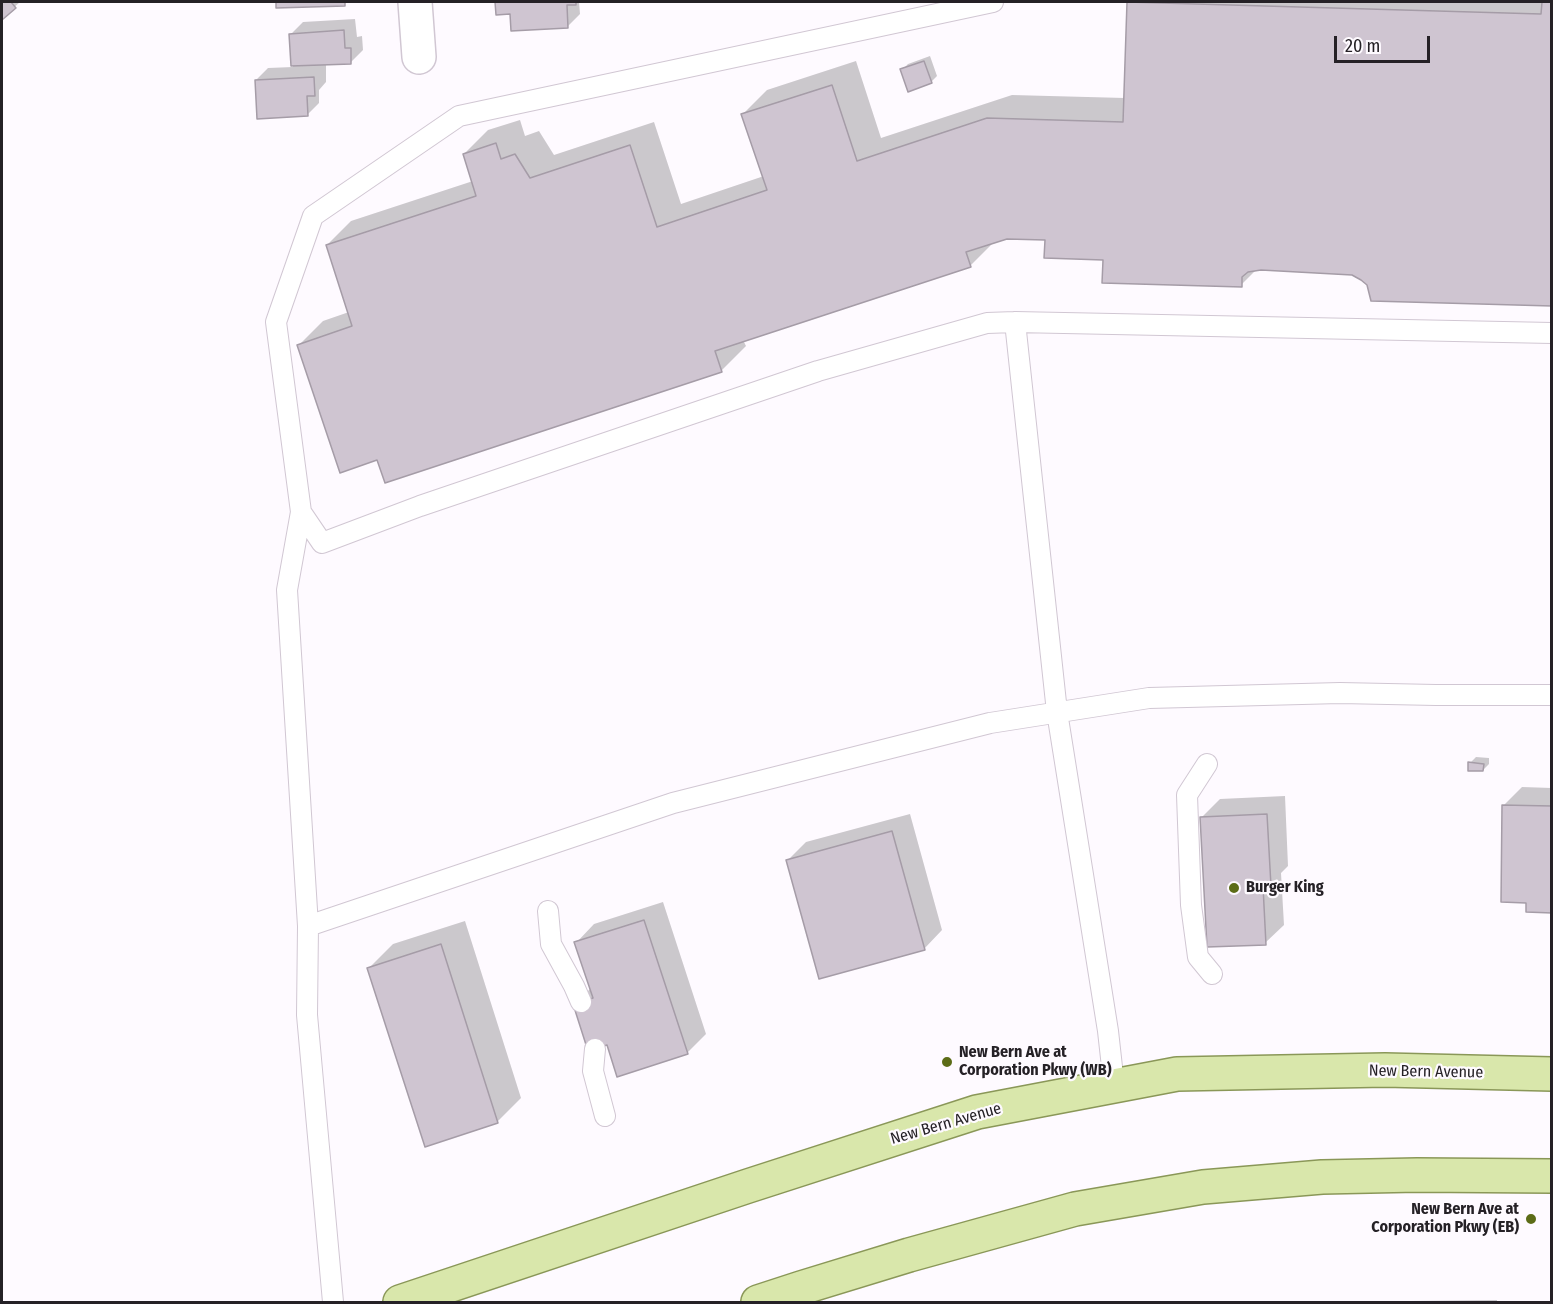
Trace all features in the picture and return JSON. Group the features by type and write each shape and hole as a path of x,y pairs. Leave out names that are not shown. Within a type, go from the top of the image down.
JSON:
{"main road":[{"name":"New Bern Avenue","path":"400,1302 976,1112 1177,1074 1384,1070 1551,1074"},
{"path":"758,1302 909,1255 1075,1209 1203,1187 1322,1177 1551,1176"}],"street":[{"path":"415,2 419,57"}],"lane":[{"path":"333,1302 307,1015 308,926 287,590 301,512 276,322 313,216 459,116 993,2"},
{"path":"1015,322 1057,712 1108,1031 1114,1085"},
{"path":"301,512 322,543 420,506 818,371 987,323 1551,333"},
{"path":"308,926 673,803 990,723 1149,698 1330,693 1551,695"},
{"path":"1207,764 1187,795 1191,905 1198,957 1212,974"},
{"path":"548,911 551,944 581,1002"},
{"path":"595,1049 593,1071 605,1116"}],"building":[{"path":"2,2 11,2 16,8 2,20"},
{"path":"276,2 345,2 345,6 276,8"},
{"path":"495,2 576,2 576,5 567,5 568,28 511,31 510,14 496,15"},
{"path":"1127,2 1541,14 1542,2 1552,2 1552,306 1371,301 1367,285 1352,275 1261,270 1248,272 1242,277 1242,287 1102,283 1103,260 1044,258 1045,240 1007,239 966,252 971,267 715,351 722,372 385,483 377,460 340,473 297,345 352,326 326,245 476,196 463,154 496,143 501,159 515,154 530,178 630,145 657,227 767,190 741,114 832,85 857,161 987,118 1123,122"},
{"path":"344,30 345,48 351,48 351,64 291,66 289,34"},
{"path":"924,61 932,83 908,92 900,69"},
{"path":"314,77 315,96 307,96 308,116 257,119 255,80"},
{"path":"1468,762 1484,764 1483,771 1468,771"},
{"path":"1502,805 1552,806 1552,913 1526,912 1526,903 1501,902"},
{"path":"1267,814 1271,886 1263,886 1266,945 1207,947 1200,817"},
{"path":"892,831 925,950 819,979 786,860"},
{"path":"644,920 688,1054 617,1077 607,1045 588,1051 573,1004 593,998 574,942"},
{"path":"441,944 498,1123 425,1147 367,968"}],"place":[{"name":"Burger King","path":"1234,888"},
{"name":"New Bern Ave at Corporation Pkwy (WB)","path":"947,1062"},
{"name":"New Bern Ave at Corporation Pkwy (EB)","path":"1531,1219"}]}
